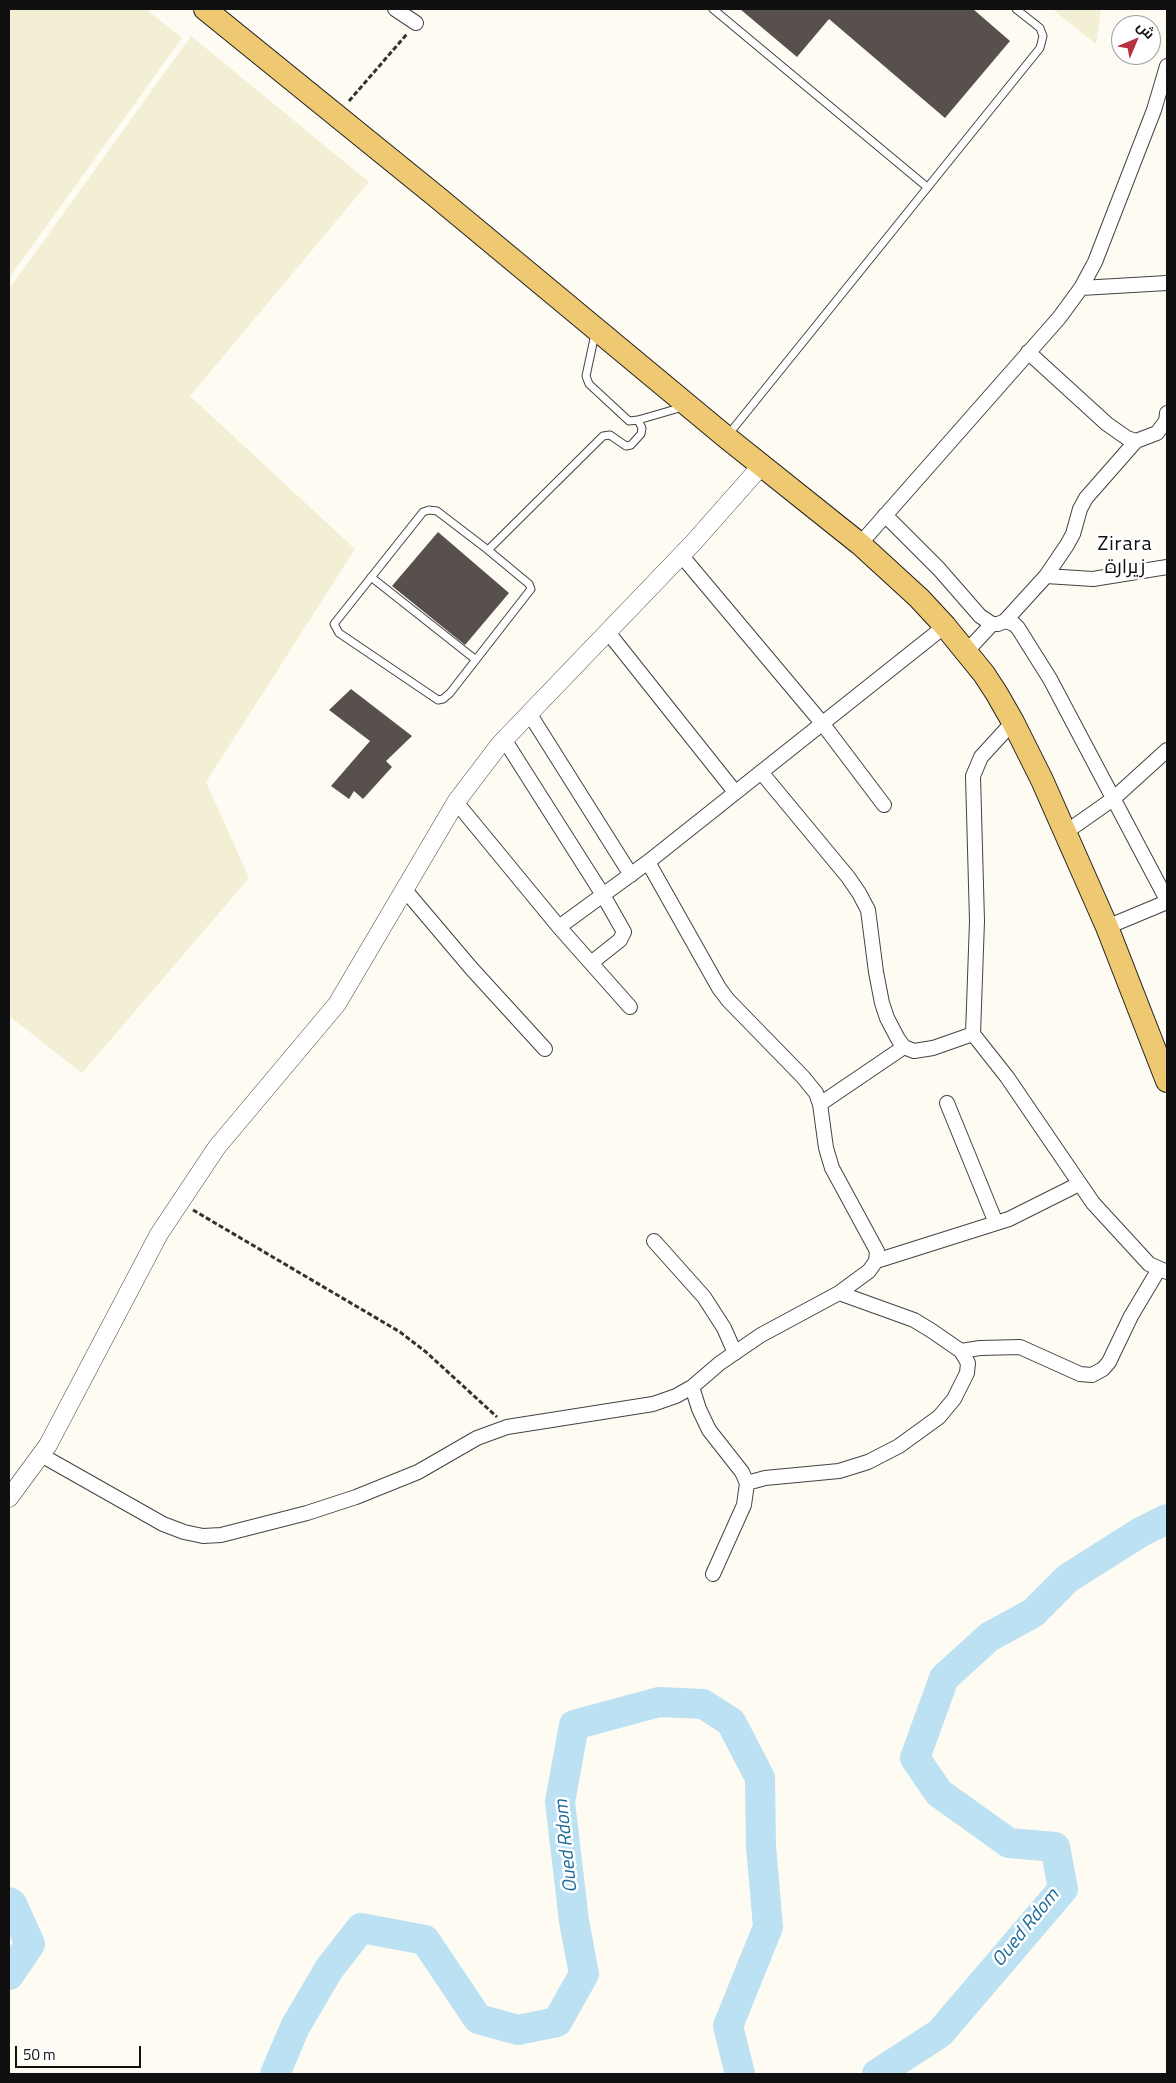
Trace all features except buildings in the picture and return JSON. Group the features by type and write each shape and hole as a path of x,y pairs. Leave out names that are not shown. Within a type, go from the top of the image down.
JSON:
{"main road":[{"path":"205,9 726,437 860,544 945,626 997,694 1013,722 1066,832 1107,927 1167,1081"}],"street":[{"path":"395,9 416,23"},
{"path":"860,544 1059,318 1081,288 1095,262 1154,110 1167,66"},
{"path":"1081,288 1167,283"},
{"path":"1028,352 1108,424 1127,438 1136,441 1149,438 1157,433 1166,421 1167,412"},
{"path":"966,652 1046,576 1061,556 1073,534 1080,509 1086,498 1136,441"},
{"path":"9,1498 48,1445 159,1234 217,1147 337,1004 456,802 504,739 681,555 762,465"},
{"path":"885,514 939,569 980,616 998,622 1014,624 1024,636 1050,680 1167,901 1107,927"},
{"path":"681,555 822,723 884,805"},
{"path":"1046,576 1093,579 1167,567"},
{"path":"559,927 648,862 945,626"},
{"path":"607,631 735,792"},
{"path":"529,713 631,874"},
{"path":"961,1351 1020,1347 1080,1374 1092,1376 1109,1362 1131,1316 1163,1271 1149,1264 1093,1203 1007,1078 973,1034 977,921 973,776 980,757 1013,722"},
{"path":"504,739 603,895 624,932 620,940 591,963"},
{"path":"1066,832 1113,799 1167,750"},
{"path":"761,772 848,877 868,910 882,1004 887,1018 904,1047 914,1051 933,1048 973,1034"},
{"path":"456,802 559,927 630,1007"},
{"path":"41,1455 163,1524 184,1532 203,1536 222,1535 306,1513 356,1497 418,1472 477,1438 508,1427 653,1404 676,1396 692,1387 735,1352 761,1335 839,1293 869,1271 876,1261 878,1251 828,1158 820,1104 816,1094 803,1077 728,1000 719,988 648,862"},
{"path":"405,890 471,968 545,1049"},
{"path":"820,1104 904,1047"},
{"path":"947,1103 996,1223"},
{"path":"876,1261 1009,1219 1080,1184"},
{"path":"654,1241 704,1297 724,1328 735,1352"},
{"path":"746,1483 765,1478 839,1471 868,1462 899,1446 939,1417 950,1404 968,1367 961,1351 914,1320 839,1293"},
{"path":"692,1387 699,1409 709,1430 742,1472 746,1483 744,1505 713,1574"}],"lane":[{"path":"713,9 927,188"},
{"path":"726,437 1040,48 1043,36 1040,28 1016,9"},
{"path":"596,329 586,376 589,384 629,421 688,405"},
{"path":"488,550 603,436 610,435 626,446 631,445 641,434 642,428 638,420"},
{"path":"429,510 437,511 488,550 525,580 531,589 450,693 443,699 438,700 339,633 334,624 423,512 429,510"},
{"path":"371,577 476,660"}],"path":[{"path":"337,116 416,23"},
{"path":"180,1202 400,1332 426,1352 508,1427"}],"shaded area":[{"path":"9,9 146,9 182,38 9,278"},
{"path":"1052,9 1101,9 1096,44"},
{"path":"191,36 369,182 190,396 355,549 206,782 249,878 82,1073 9,1016 9,289"}],"waterway":[{"name":"Oued Rdom","path":"877,2074 940,2033 1063,1889 1055,1847 1009,1843 939,1793 915,1758 944,1678 989,1637 1033,1613 1068,1578 1141,1532 1167,1519"},
{"name":"Oued Rdom","path":"275,2074 295,2027 329,1969 361,1928 425,1940 478,2019 518,2030 557,2022 584,1974 574,1921 560,1802 574,1725 659,1702 703,1704 731,1722 760,1778 761,1846 768,1927 728,2026 740,2074"},
{"name":"Oued Rdom","path":"9,1902 12,1904 30,1944 9,1975"}],"district":[{"name":"Zirara زيرارة","path":"1125,558"}]}
